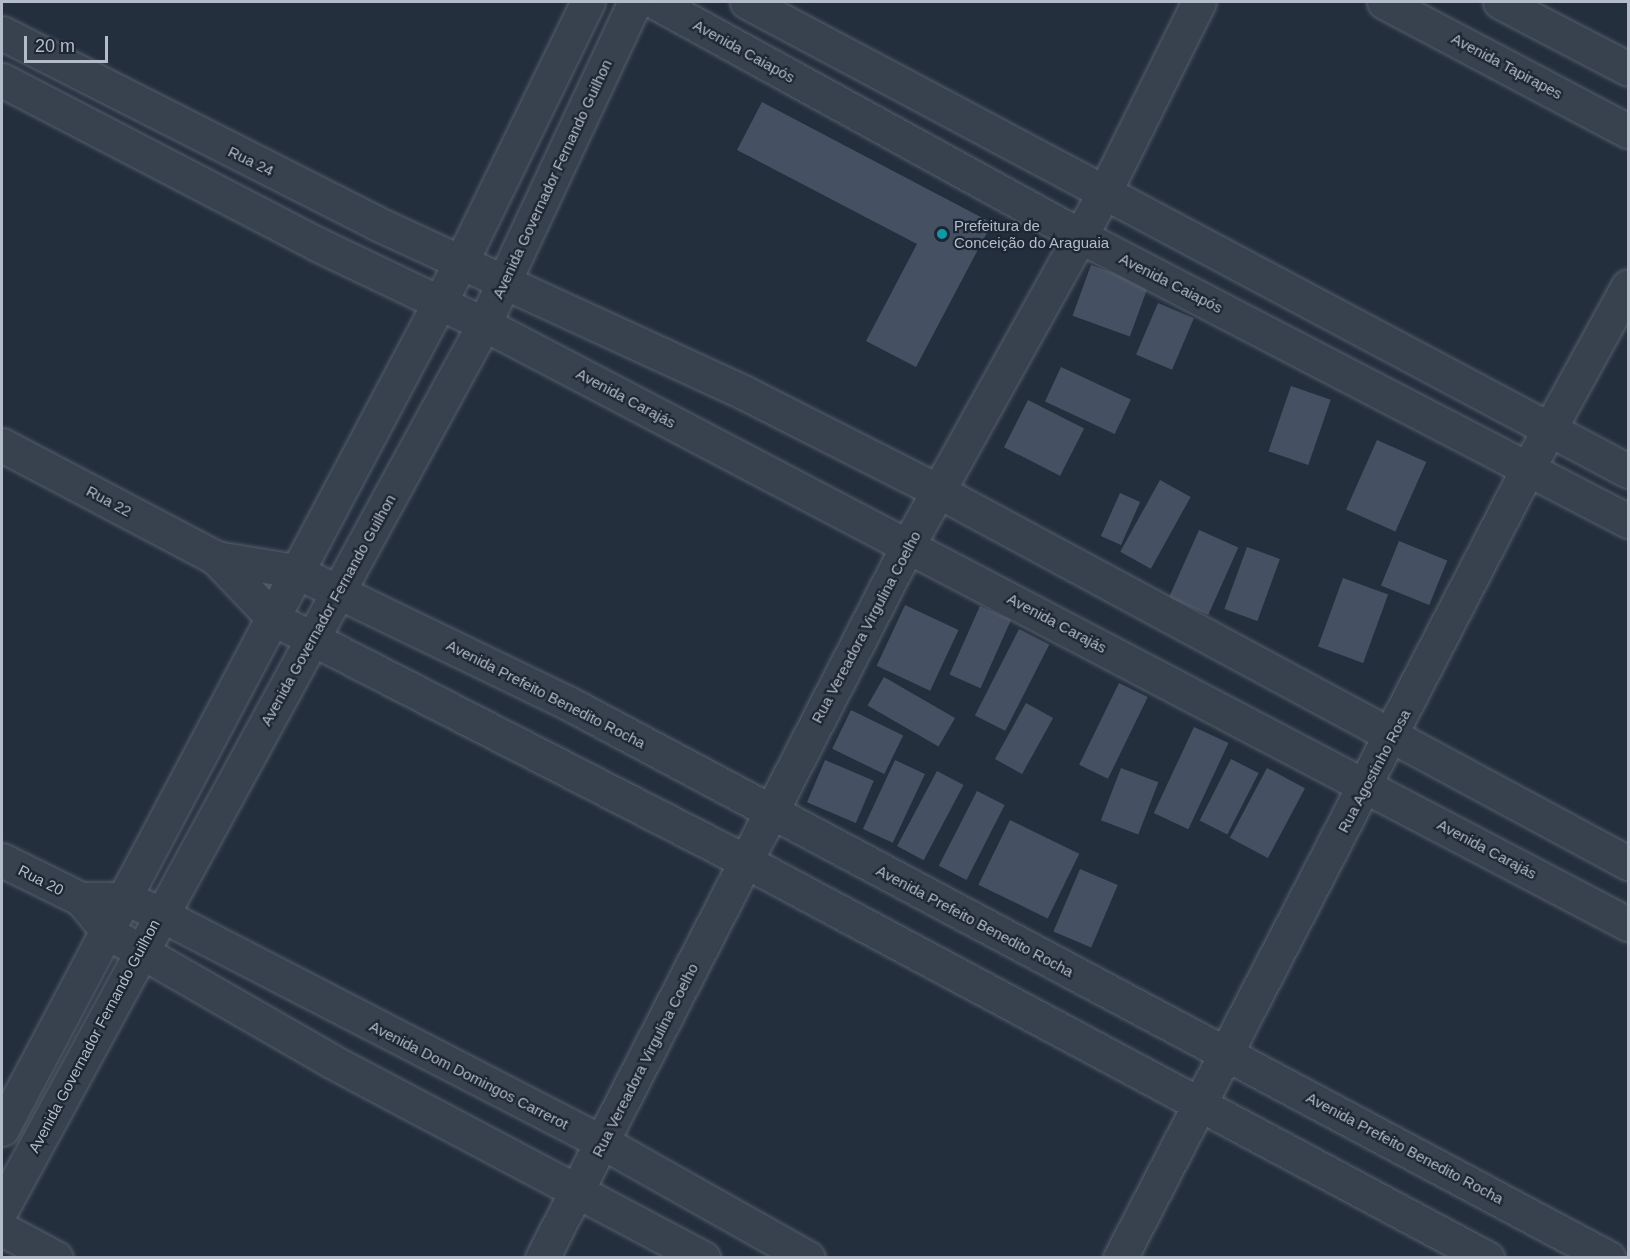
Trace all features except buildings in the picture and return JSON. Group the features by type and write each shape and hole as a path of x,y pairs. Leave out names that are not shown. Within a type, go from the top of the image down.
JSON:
{"street":[{"path":"2,1129 109,933 274,618 295,571 462,260 588,2"},
{"name":"Avenida Governador Fernando Guilhon","path":"2,1208 140,950 484,324 635,2"},
{"name":"Avenida Caiapós","path":"656,2 1080,236 1529,466 1629,521"},
{"path":"747,2 1629,471"},
{"name":"Rua Vereadora Virgulina Coelho","path":"542,1257 604,1143 770,811 908,545 940,492 1105,191 1198,2"},
{"name":"Avenida Tapirapes","path":"1384,2 1629,131"},
{"path":"1500,2 1629,69"},
{"name":"Rua 24","path":"2,33 376,223 505,280"},
{"path":"2,80 484,324"},
{"path":"505,280 940,492 1392,740 1629,863"},
{"name":"Rua Agostinho Rosa","path":"1120,1257 1365,785 1392,740 1529,466 1629,286"},
{"name":"Avenida Carajás","path":"484,324 1629,924"},
{"name":"Rua 22","path":"2,445 216,558 274,618 311,638"},
{"name":"Rua 22","path":"216,558 295,571 339,591"},
{"name":"Avenida Prefeito Benedito Rocha","path":"339,591 770,811 1609,1257"},
{"path":"311,638 745,861 1487,1257"},
{"name":"Rua 20","path":"2,860 81,900 109,933"},
{"name":"Rua 20","path":"81,900 126,898"},
{"name":"Avenida Dom Domingos Carrerot","path":"126,898 604,1143 808,1257"},
{"path":"109,933 333,1062 703,1257"},
{"path":"2,1229 56,1257"}],"place":[{"name":"Prefeitura de Conceição do Araguaia","path":"942,234"}]}
